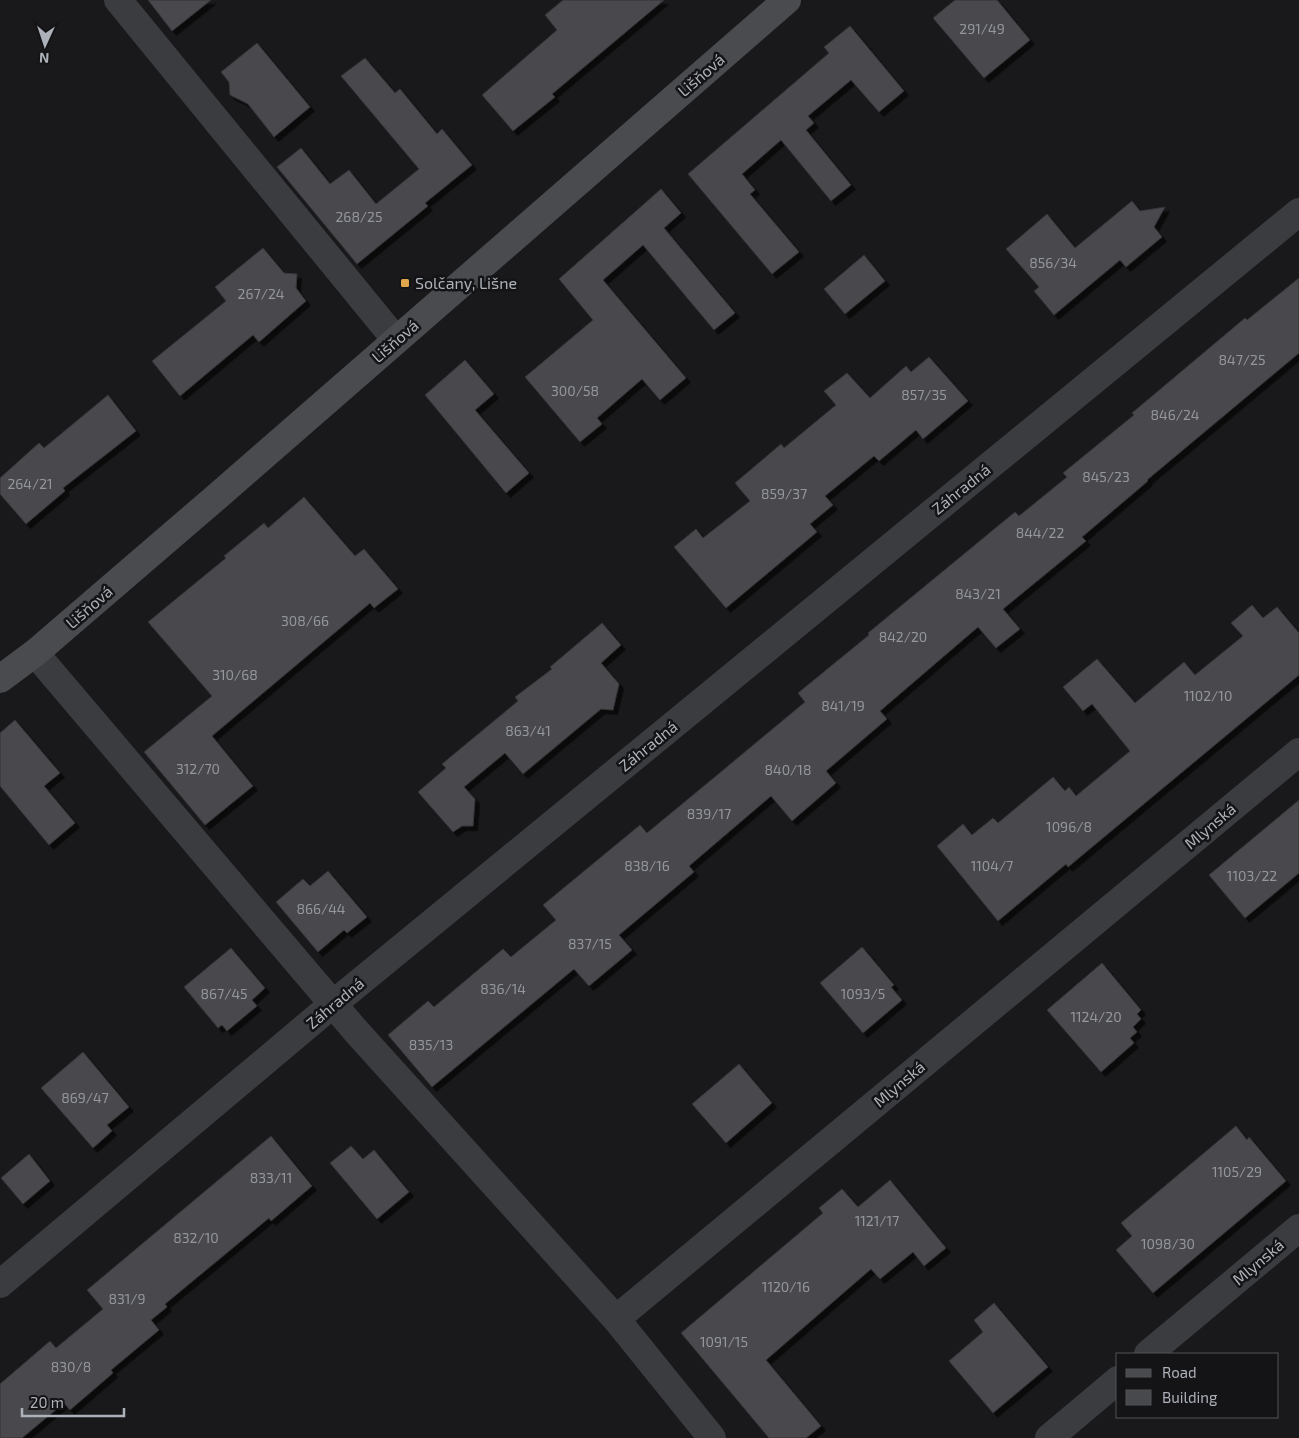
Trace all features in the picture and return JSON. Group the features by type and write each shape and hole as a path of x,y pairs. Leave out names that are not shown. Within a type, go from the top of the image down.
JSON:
{"main road":[{"name":"Lišňová","path":"0,679 35,653 787,0"}],"street":[{"path":"118,0 396,340"},
{"name":"Záhradná","path":"0,1284 333,1004 1299,212"},
{"path":"35,653 333,1004 616,1319 712,1438"},
{"name":"Mlynská","path":"616,1319 1299,752"},
{"name":"Mlynská","path":"1149,1353 1299,1228"},
{"path":"1048,1438 1116,1382"}],"building":[{"path":"148,0 211,0 172,31"},
{"path":"563,0 664,0 552,94 555,97 513,131 482,95 557,30 545,15"},
{"path":"955,0 997,0 1030,40 984,78 933,18"},
{"path":"850,26 904,91 879,112 851,80 808,116 814,123 806,130 851,185 831,201 781,140 742,174 755,190 750,194 799,252 772,274 688,174 829,53 824,47"},
{"path":"257,43 310,107 274,137 248,104 230,95 229,82 221,72"},
{"path":"365,58 395,93 400,89 437,134 442,129 472,165 425,203 428,206 357,264 277,167 301,148 330,184 349,170 376,204 419,169 341,76"},
{"path":"661,189 681,213 664,228 735,313 714,330 643,245 603,280 686,378 660,400 642,379 597,418 602,424 580,442 525,377 593,320 559,279"},
{"path":"1132,201 1140,211 1165,207 1154,227 1162,237 1126,267 1120,260 1054,315 1034,291 1039,287 1006,249 1047,214 1075,248"},
{"path":"263,248 284,273 297,274 296,288 306,301 259,342 253,335 180,396 152,361 226,301 215,287"},
{"path":"864,255 885,281 845,314 824,289"},
{"path":"1299,278 1299,353 1147,480 1082,537 1086,541 1003,609 1020,629 996,648 978,627 880,711 887,719 826,771 836,783 792,821 771,796 689,866 694,872 619,935 632,950 589,986 574,969 432,1087 388,1035 428,1001 434,1007 503,949 511,957 556,920 543,905 640,825 647,833 716,776 805,702 798,693 869,635 868,633 1015,512 1019,516 1067,477 1063,473 1134,415 1132,413 1245,318 1247,320"},
{"path":"929,357 968,401 923,439 916,430 879,461 874,456 825,496 833,505 810,524 817,532 726,608 674,547 696,529 703,538 750,501 735,483 781,444 784,448 836,405 824,391 847,373 870,398 906,366 911,372"},
{"path":"465,360 494,394 475,410 529,473 506,493 425,395"},
{"path":"108,395 136,431 63,488 65,491 26,524 0,494 0,478 39,443 44,448"},
{"path":"304,497 355,556 364,549 398,589 374,608 370,603 212,736 253,786 205,825 144,752 212,696 148,622 226,558 224,556 264,523 268,528"},
{"path":"1252,605 1263,618 1277,607 1299,633 1299,675 1068,867 1066,864 998,921 937,846 963,824 972,835 993,818 998,823 1053,777 1065,791 1069,787 1076,796 1130,751 1092,704 1083,711 1063,687 1097,659 1135,703 1184,662 1195,675 1243,636 1231,623"},
{"path":"602,623 621,645 601,663 619,684 613,710 601,709 523,774 505,753 464,787 475,799 473,826 462,826 453,832 418,792 446,768 442,764 518,701 515,697 552,669 550,667"},
{"path":"15,720 60,773 44,786 75,823 49,845 0,786 0,733"},
{"path":"1299,800 1299,873 1245,918 1209,875"},
{"path":"328,871 367,917 347,933 344,930 318,952 276,902 303,879 310,886"},
{"path":"862,947 894,985 891,987 902,1000 863,1033 820,983"},
{"path":"231,948 265,988 252,1000 257,1006 227,1031 222,1025 218,1028 184,987"},
{"path":"1102,963 1141,1010 1137,1014 1141,1019 1133,1027 1137,1032 1130,1038 1134,1043 1101,1072 1047,1010"},
{"path":"83,1052 129,1107 107,1125 112,1131 93,1148 41,1088"},
{"path":"739,1064 772,1103 726,1143 692,1104"},
{"path":"1236,1126 1247,1140 1249,1137 1286,1181 1153,1293 1116,1250 1132,1236 1121,1223"},
{"path":"271,1136 312,1186 271,1221 269,1218 165,1304 167,1307 151,1320 159,1330 111,1370 113,1373 70,1410 64,1403 22,1438 0,1438 0,1384 50,1341 56,1348 103,1309 87,1290"},
{"path":"351,1146 363,1159 374,1150 409,1192 377,1219 330,1163"},
{"path":"29,1154 50,1181 23,1204 1,1178"},
{"path":"890,1180 946,1248 924,1266 913,1252 880,1279 871,1269 766,1360 821,1426 806,1438 769,1438 681,1333 823,1213 819,1208 842,1189 858,1207"},
{"path":"994,1303 1048,1367 993,1413 949,1361 983,1332 974,1320"}],"place":[{"name":"Solčany, Lišne","path":"405,283"}]}
